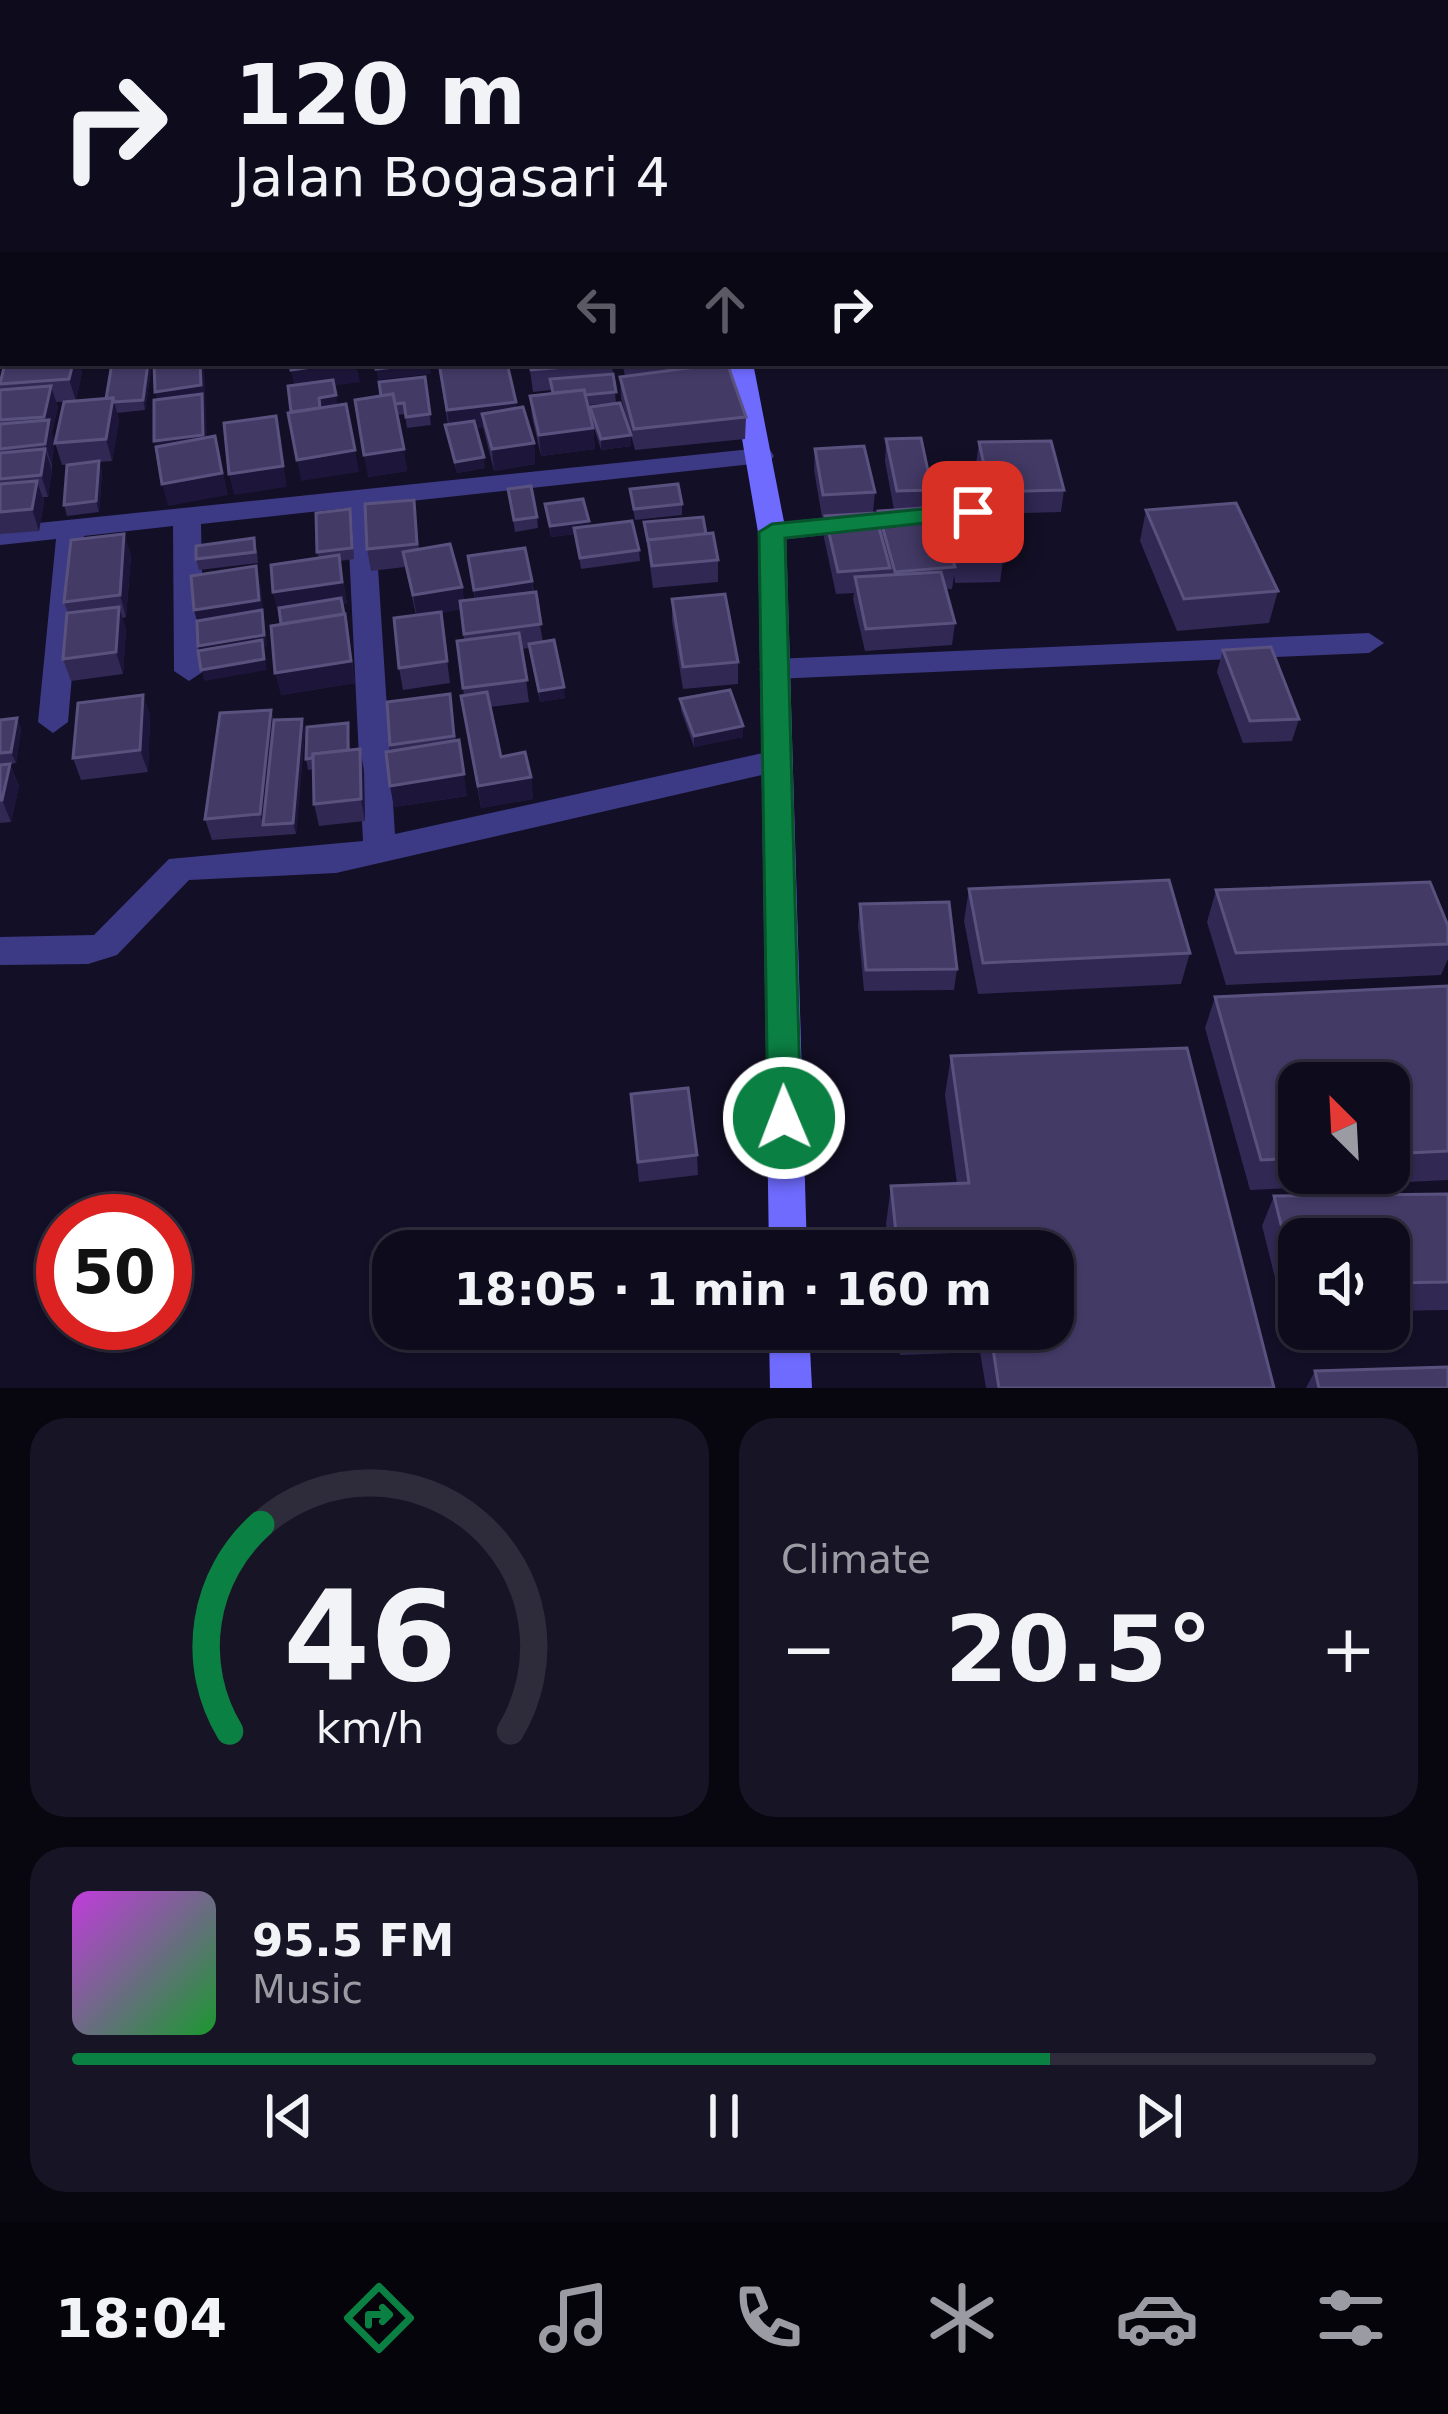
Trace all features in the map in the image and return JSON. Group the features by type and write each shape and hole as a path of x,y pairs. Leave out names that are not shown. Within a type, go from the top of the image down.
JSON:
{"main road":[{"path":"742,366 772,532 788,1230"},
{"path":"789,1350 790,1388"}],"street":[{"path":"0,536 760,456"},
{"path":"360,498 380,851"},
{"path":"772,532 973,512"},
{"path":"188,516 189,671"},
{"path":"53,722 71,530"},
{"path":"774,669 1369,643"},
{"path":"0,951 88,950 105,945 181,868 335,860 777,761"}],"building":[{"path":"4,366 72,366 69,379 0,384"},
{"path":"112,366 148,366 143,400 106,399"},
{"path":"154,366 200,366 201,385 155,392"},
{"path":"440,366 508,366 516,402 447,410"},
{"path":"530,366 577,366 531,370"},
{"path":"728,366 746,417 634,429 620,377"},
{"path":"613,374 616,392 585,395 584,390 553,393 550,379"},
{"path":"425,377 430,414 406,417 404,403 395,404 393,394 381,396 379,382"},
{"path":"333,380 336,395 319,398 320,408 291,412 288,386"},
{"path":"51,386 44,417 0,420 0,390"},
{"path":"584,390 593,428 539,435 530,396"},
{"path":"202,394 203,435 154,441 154,400"},
{"path":"393,394 404,449 364,455 355,400"},
{"path":"113,398 106,439 55,443 64,402"},
{"path":"620,403 631,435 601,439 590,407"},
{"path":"346,404 355,450 297,460 288,413"},
{"path":"523,407 534,443 492,449 482,414"},
{"path":"276,416 283,466 229,474 224,423"},
{"path":"49,420 45,444 0,449 0,424"},
{"path":"474,421 484,457 455,462 445,425"},
{"path":"215,436 222,473 162,484 156,447"},
{"path":"921,438 932,490 897,491 886,439"},
{"path":"1051,441 1064,490 990,492 979,442"},
{"path":"864,446 875,492 823,495 815,449"},
{"path":"45,449 41,475 0,479 0,453"},
{"path":"99,461 96,501 64,505 67,465"},
{"path":"37,481 32,509 0,512 0,484"},
{"path":"678,484 682,504 634,509 630,489"},
{"path":"531,486 537,517 514,520 508,489"},
{"path":"583,499 589,521 550,526 545,504"},
{"path":"414,500 417,544 367,549 365,504"},
{"path":"1236,503 1278,591 1184,599 1146,510"},
{"path":"937,507 955,567 895,572 878,511"},
{"path":"350,509 352,548 317,552 316,513"},
{"path":"875,513 890,568 838,572 825,516"},
{"path":"703,517 706,534 648,542 644,522"},
{"path":"994,517 1003,561 958,561 950,518"},
{"path":"632,521 639,550 580,558 574,528"},
{"path":"713,533 718,560 652,566 648,540"},
{"path":"124,534 120,595 64,602 71,540"},
{"path":"254,538 255,552 196,559 196,546"},
{"path":"450,544 462,587 413,595 403,552"},
{"path":"525,548 532,581 474,590 468,556"},
{"path":"339,555 342,582 273,592 271,565"},
{"path":"256,566 259,600 194,610 191,576"},
{"path":"941,572 955,623 866,629 855,577"},
{"path":"536,592 541,624 464,634 460,601"},
{"path":"725,594 738,662 683,667 672,599"},
{"path":"341,598 344,614 281,624 279,608"},
{"path":"119,607 116,652 63,659 67,613"},
{"path":"262,610 264,635 198,646 197,621"},
{"path":"441,612 447,661 399,668 394,618"},
{"path":"345,614 351,661 275,673 271,626"},
{"path":"519,633 527,680 463,688 457,641"},
{"path":"262,640 264,659 201,670 198,651"},
{"path":"554,640 564,687 539,691 529,644"},
{"path":"1271,647 1299,719 1250,721 1223,650"},
{"path":"730,690 743,726 694,736 680,699"},
{"path":"487,692 501,757 525,752 531,777 478,786 461,696"},
{"path":"450,694 454,736 390,745 387,702"},
{"path":"143,695 140,750 73,758 78,703"},
{"path":"271,710 260,814 205,819 220,713"},
{"path":"17,718 11,752 0,753 0,720"},
{"path":"302,719 293,823 263,825 274,720"},
{"path":"348,723 348,750 306,759 307,727"},
{"path":"459,740 464,774 390,786 386,752"},
{"path":"360,749 361,799 314,804 313,754"},
{"path":"10,764 2,800 0,800 0,765"},
{"path":"1169,880 1190,953 983,963 969,889"},
{"path":"1430,882 1448,926 1448,944 1236,953 1216,890"},
{"path":"949,902 957,969 866,970 860,904"},
{"path":"1448,986 1448,1151 1410,1153 1410,1062 1278,1062 1278,1159 1261,1160 1215,997"},
{"path":"1187,1048 1274,1388 999,1388 993,1350 1074,1350 1074,1230 896,1230 891,1186 969,1183 951,1056"},
{"path":"688,1088 697,1155 638,1162 631,1094"},
{"path":"1448,1194 1448,1282 1410,1283 1410,1218 1279,1218 1274,1196"},
{"path":"1448,1367 1448,1388 1319,1388 1315,1371"}],"route":[{"path":"784,1118 772,532 973,512"}]}
